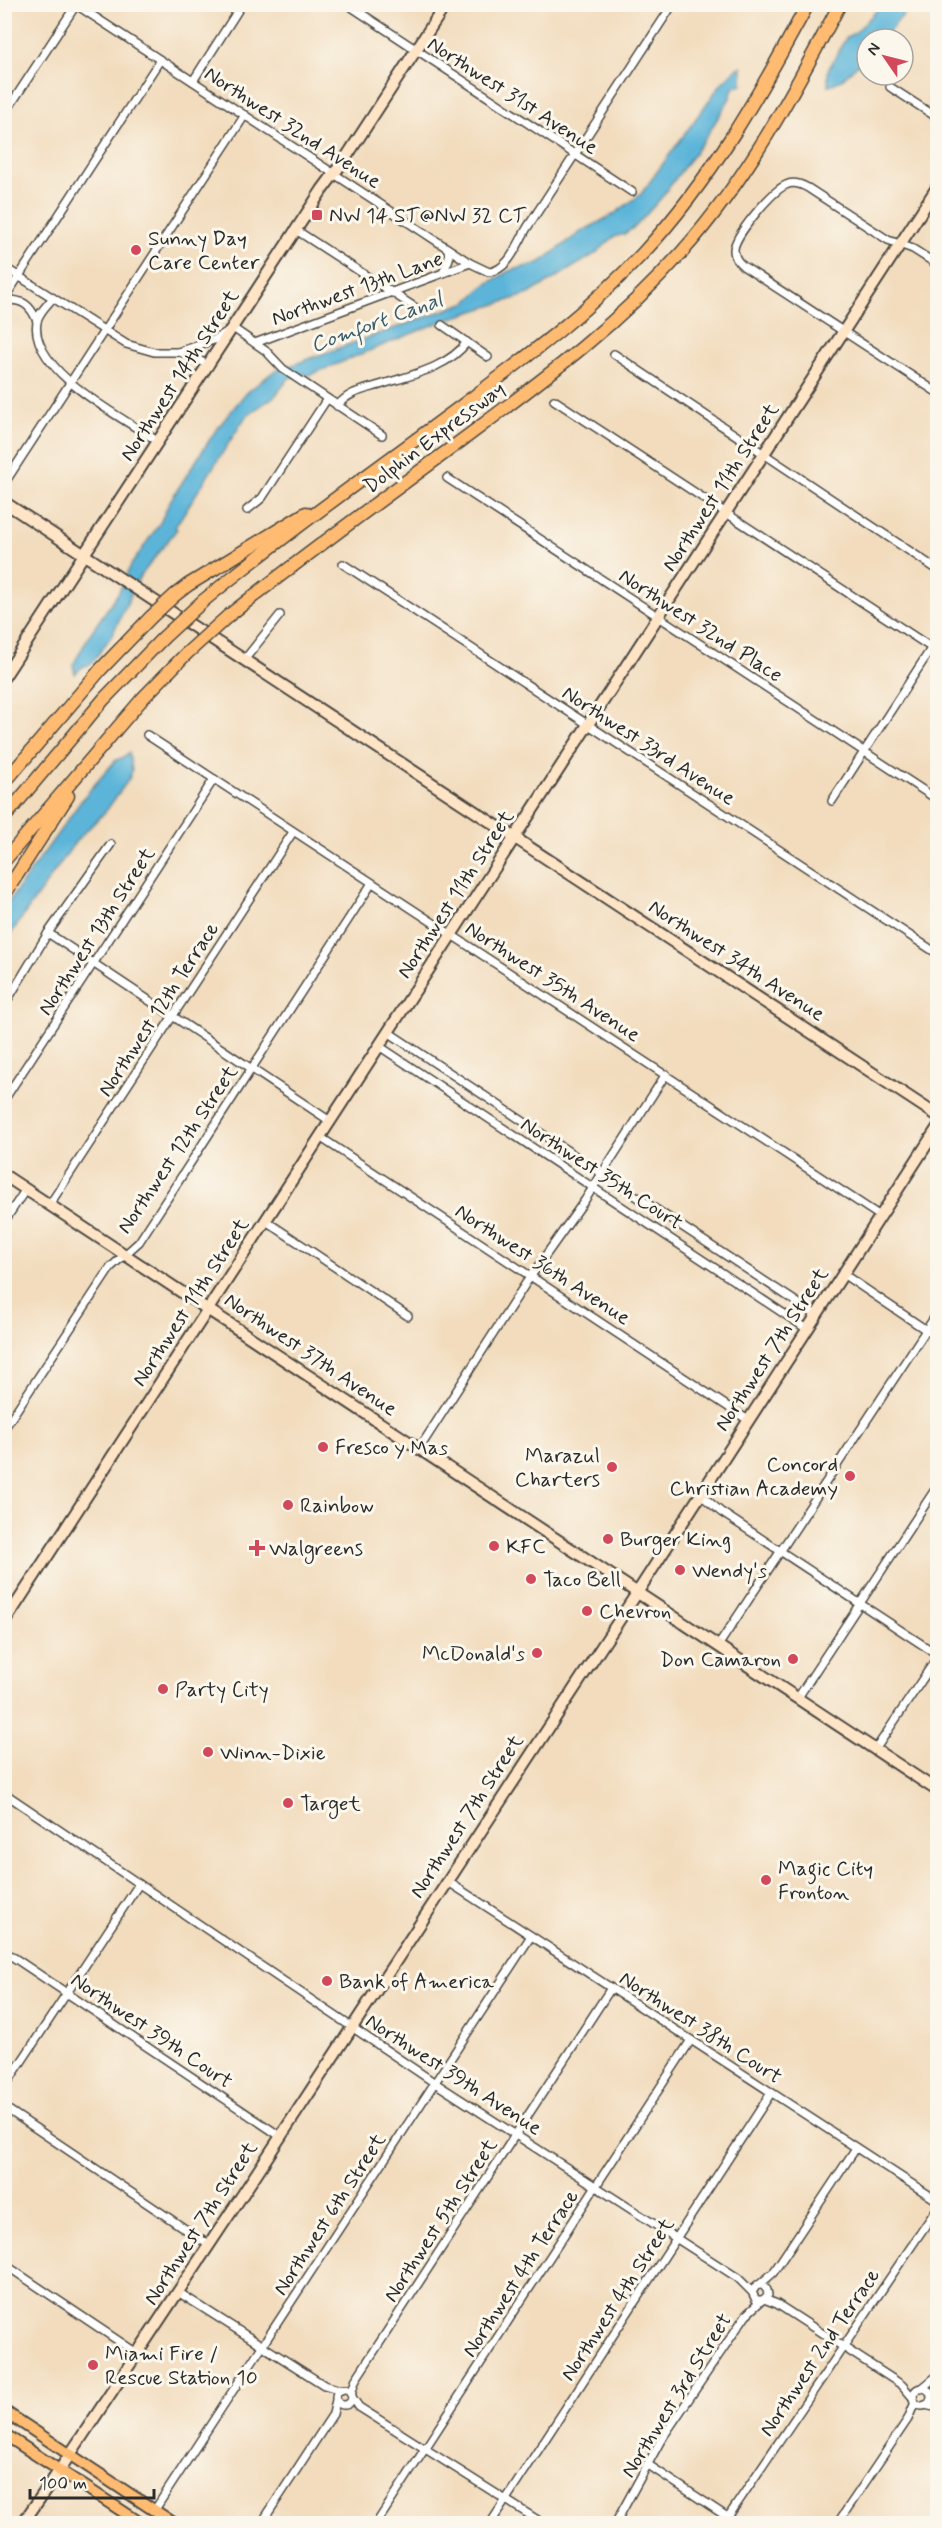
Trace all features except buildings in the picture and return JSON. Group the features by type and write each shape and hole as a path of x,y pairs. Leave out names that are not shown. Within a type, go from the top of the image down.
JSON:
{"highway":[{"name":"Dolphin Expressway","path":"4,818 112,691 163,638 203,601 543,346 590,306 644,253 683,207 729,144 758,97 808,4"},
{"name":"Dolphin Expressway","path":"4,861 143,698 186,654 227,617 563,365 636,300 692,240 744,172 788,102 840,4"},
{"path":"4,783 101,669 151,617 176,595 188,585 373,472"},
{"path":"4,895 93,756"}],"main road":[{"path":"4,2411 175,2523"},
{"path":"4,2434 142,2523"}],"street":[{"path":"193,81 242,4"},
{"name":"Northwest 31st Avenue","path":"347,4 632,192"},
{"name":"Northwest 14th Street","path":"4,677 446,4"},
{"path":"574,154 673,4"},
{"path":"4,115 76,5"},
{"name":"Northwest 32nd Avenue","path":"76,5 484,272 494,272 510,258 574,154"},
{"path":"4,300 160,60"},
{"path":"890,87 938,118"},
{"path":"4,484 245,115"},
{"path":"938,265 913,249 888,240 808,188 794,183 781,188 756,215 737,239 734,253 743,266 938,393"},
{"name":"Northwest 11th Street","path":"4,1623 9,1606 208,1310 938,186"},
{"path":"296,230 389,293 419,310"},
{"path":"444,273 449,259 448,249"},
{"name":"Northwest 13th Lane","path":"255,343 470,263"},
{"path":"4,267 104,331 138,349 178,352 194,357 208,366"},
{"path":"37,321 53,298"},
{"path":"4,300 20,300 27,304 37,321 38,332 46,355 70,383 159,442"},
{"path":"442,325 488,357"},
{"path":"178,352 202,345 233,328 255,343 283,369 382,435"},
{"path":"337,406 344,398 356,391 384,384 451,359 466,342"},
{"path":"614,354 938,570"},
{"path":"247,510 262,498 327,399"},
{"path":"554,400 934,650"},
{"name":"Northwest 32nd Place","path":"447,478 938,800"},
{"path":"4,502 85,554"},
{"name":"Northwest 34th Avenue","path":"85,554 938,1116"},
{"name":"Northwest 33rd Avenue","path":"343,564 938,954"},
{"path":"244,659 280,615"},
{"path":"832,801 934,650 938,638"},
{"name":"Northwest 35th Avenue","path":"147,735 880,1216"},
{"name":"Northwest 13th Street","path":"4,1101 214,779"},
{"name":"Northwest 12th Terrace","path":"50,1204 293,832"},
{"path":"4,1005 48,933 111,844"},
{"name":"Northwest 12th Street","path":"4,1430 111,1267 139,1242 372,883"},
{"path":"48,933 330,1121"},
{"name":"Northwest 35th Court","path":"388,1032 816,1315"},
{"name":"Northwest 35th Court","path":"379,1046 807,1329"},
{"path":"419,1449 666,1074"},
{"name":"Northwest 7th Street","path":"22,2523 138,2354 637,1593 938,1127"},
{"name":"Northwest 36th Avenue","path":"320,1137 748,1420"},
{"name":"Northwest 37th Avenue","path":"4,1175 938,1791"},
{"path":"4,1222 26,1189"},
{"path":"266,1221 408,1316"},
{"path":"714,1266 722,1254"},
{"path":"843,1274 938,1338"},
{"path":"753,1293 762,1279"},
{"path":"718,1646 938,1312"},
{"path":"797,1699 938,1485"},
{"path":"700,1494 712,1505 938,1656 875,1750"},
{"name":"Northwest 39th Avenue","path":"4,1793 435,2083 755,2289"},
{"name":"Northwest 38th Court","path":"447,1881 938,2201"},
{"path":"4,2088 139,1884"},
{"name":"Northwest 6th Street","path":"154,2511 531,1936"},
{"name":"Northwest 39th Court","path":"4,1951 280,2136"},
{"name":"Northwest 5th Street","path":"348,2400 356,2379 611,1988"},
{"name":"Northwest 4th Terrace","path":"376,2523 691,2040"},
{"name":"Northwest 4th Street","path":"490,2523 771,2093"},
{"path":"4,2107 209,2245"},
{"path":"755,2289 756,2300 765,2295 773,2273 856,2148"},
{"name":"Northwest 2nd Terrace","path":"728,2517 938,2207"},
{"path":"4,2264 138,2354"},
{"path":"755,2289 773,2273"},
{"path":"755,2289 902,2385 914,2400 924,2406 938,2407"},
{"name":"Northwest 3rd Street","path":"746,2314 755,2289"},
{"path":"178,2292 324,2385 342,2390 348,2400 544,2523"},
{"name":"Northwest 3rd Street","path":"615,2523 647,2464 746,2314 765,2295"},
{"path":"908,2419 915,2393 937,2375"},
{"path":"837,2523 908,2419 931,2397 937,2375"},
{"name":"Northwest 5th Street","path":"336,2399 342,2390 356,2379"},
{"path":"324,2385 336,2399 348,2400"},
{"path":"902,2385 928,2391 938,2407"},
{"path":"333,2414 336,2399"},
{"path":"261,2523 333,2414 348,2400"},
{"path":"647,2464 738,2523"}],"water":[{"path":"882,5 911,5 893,27 861,27"},
{"path":"855,33 855,67 841,80 828,86 828,70 846,38"},
{"path":"742,66 742,84 733,88 730,98 706,137 662,197 635,227 614,237 595,254 529,294 445,320 310,375 303,374 289,378 275,396 246,416 175,527 177,529 139,578 112,635 91,664 82,667 75,674 73,665 90,634 119,592 131,565 160,523 170,501 216,430 245,394 273,372 467,302 485,285 509,271 539,263 581,232 614,214 641,194 721,84"},
{"path":"129,752 132,770 129,779 106,811 76,841 5,942 5,907 84,797 116,760 125,757"}],"place":[{"name":"NW 14 ST@NW 32 CT","path":"317,215"},
{"name":"Sunny Day Care Center","path":"136,250"},
{"name":"Fresco y Mas","path":"323,1447"},
{"name":"Marazul Charters","path":"612,1467"},
{"name":"Concord Christian Academy","path":"850,1476"},
{"name":"Rainbow","path":"288,1505"},
{"name":"Burger King","path":"608,1539"},
{"name":"KFC","path":"494,1546"},
{"name":"Walgreens","path":"257,1548"},
{"name":"Wendy's","path":"680,1570"},
{"name":"Taco Bell","path":"531,1579"},
{"name":"Chevron","path":"587,1611"},
{"name":"McDonald's","path":"537,1653"},
{"name":"Don Camaron","path":"793,1659"},
{"name":"Party City","path":"163,1689"},
{"name":"Winn-Dixie","path":"208,1752"},
{"name":"Target","path":"288,1803"},
{"name":"Magic City Fronton","path":"766,1880"},
{"name":"Bank of America","path":"327,1981"},
{"name":"Miami Fire / Rescue Station 10","path":"93,2365"}],"water label":[{"name":"Comfort Canal","path":"376,321"}]}
